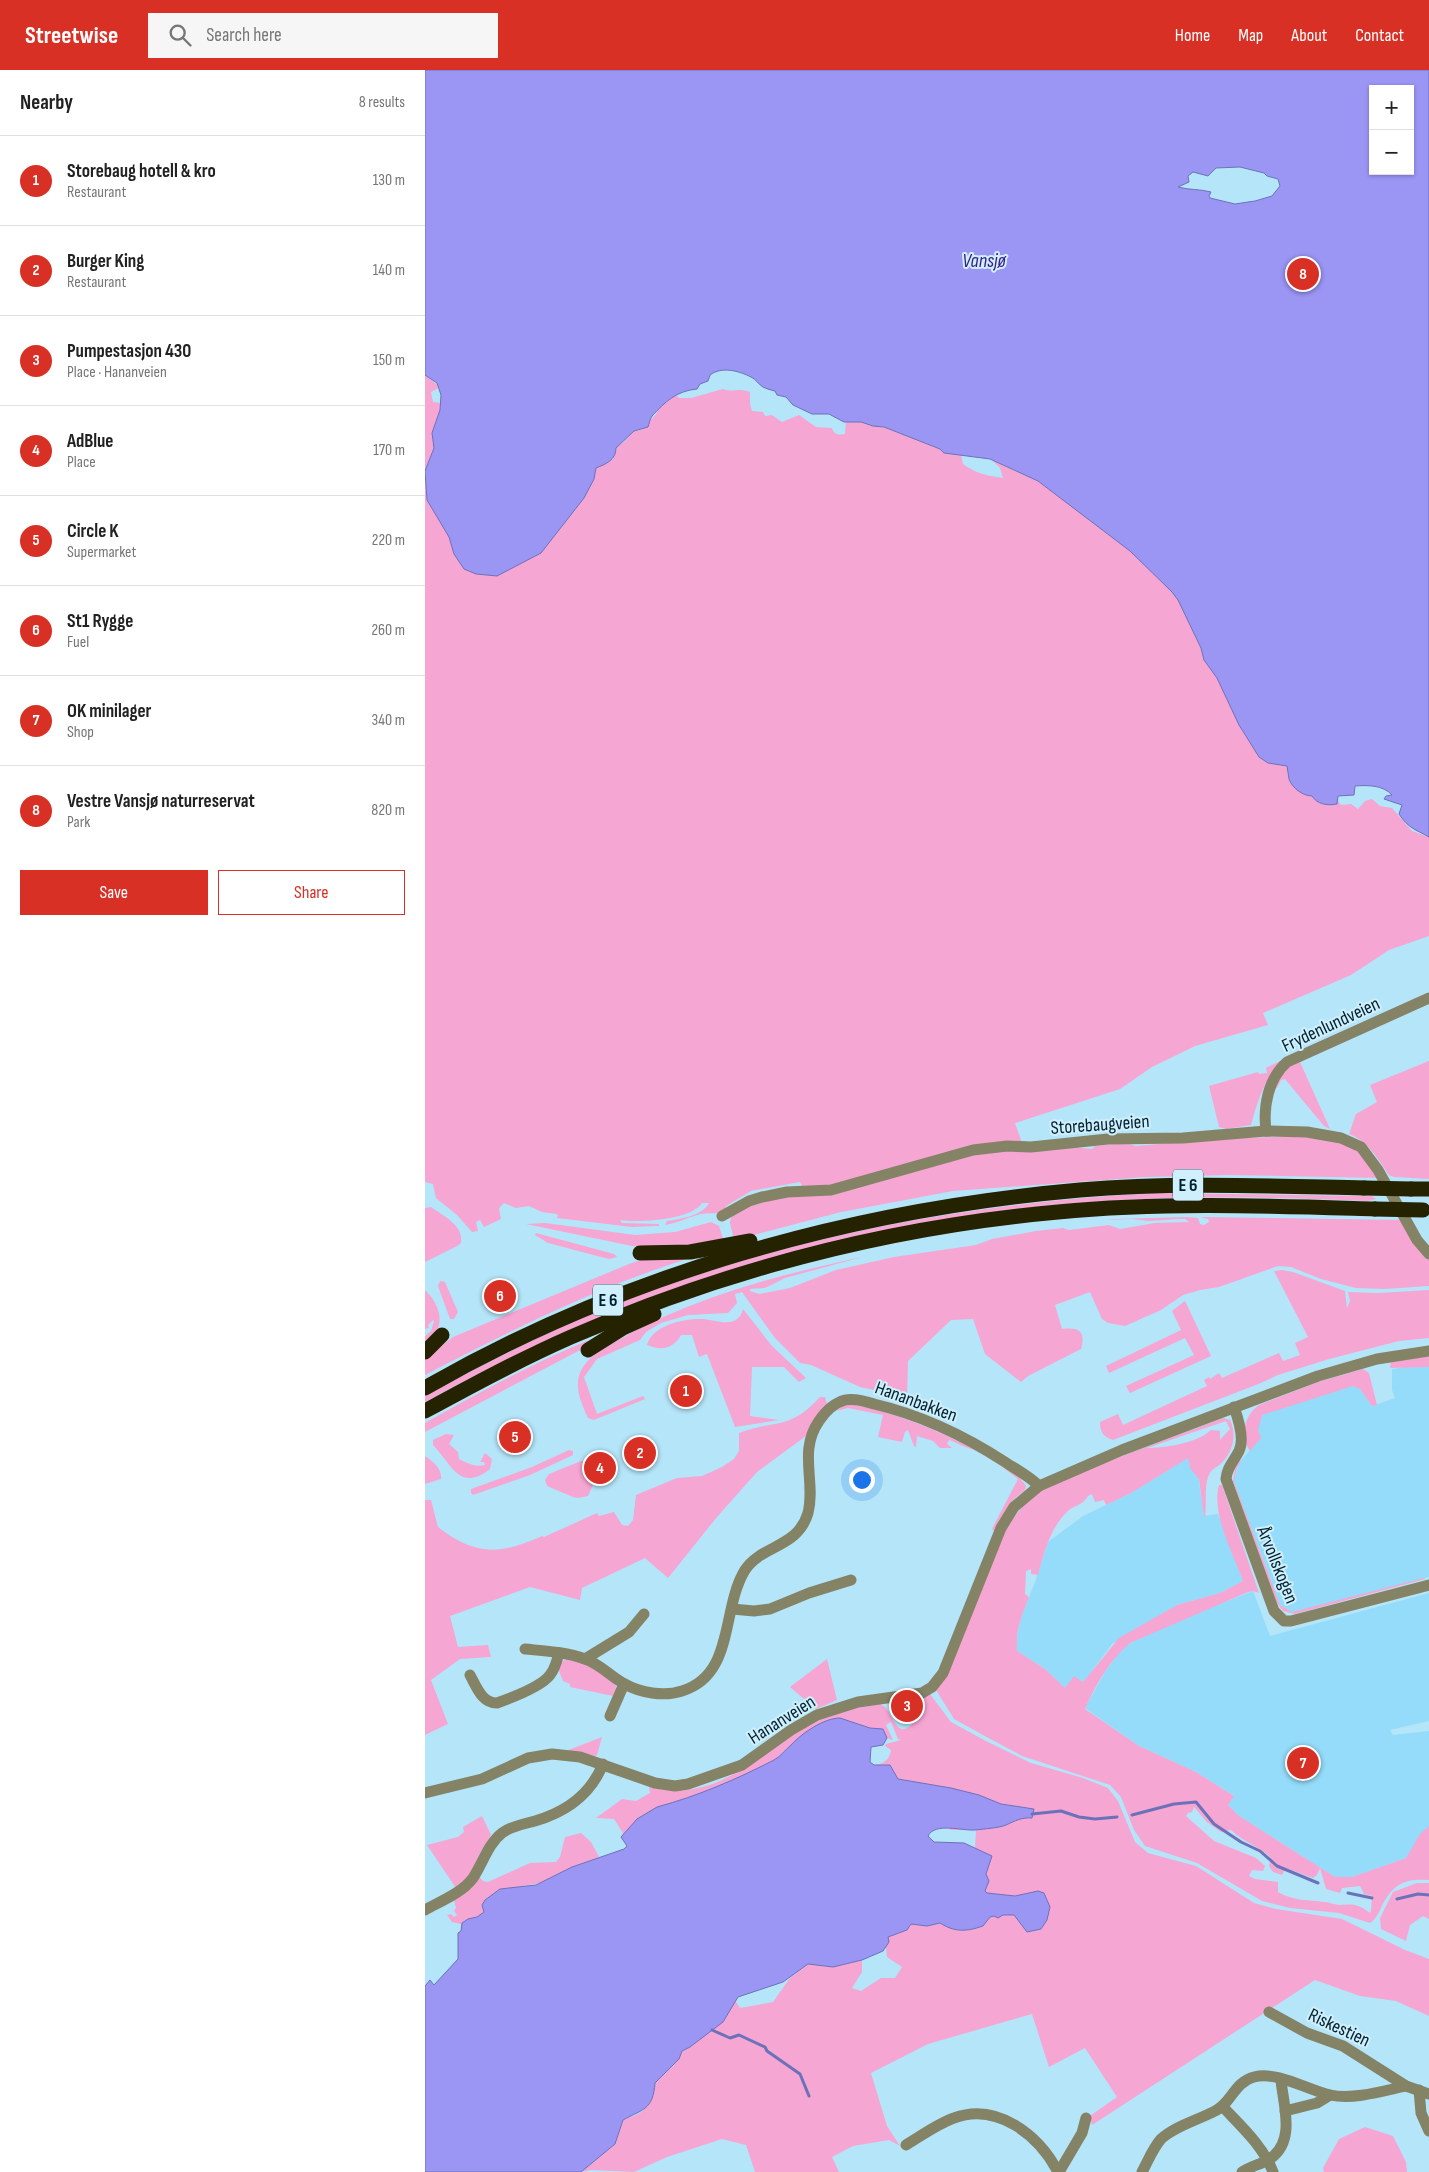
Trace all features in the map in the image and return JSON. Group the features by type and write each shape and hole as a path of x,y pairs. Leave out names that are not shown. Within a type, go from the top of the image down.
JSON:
{"highway":[{"name":"E 6","path":"425,1388 477,1359 611,1298 713,1262 800,1236 931,1208 1081,1190 1207,1185 1429,1189"},
{"name":"E 6","path":"425,1410 514,1363 571,1337 669,1298 733,1276 850,1245 939,1228 1059,1212 1212,1205 1426,1210"},
{"name":"E 6","path":"640,1253 690,1252 712,1249 781,1233 800,1236"},
{"name":"E 6","path":"588,1350 643,1319 722,1288 733,1276"},
{"path":"425,1352 442,1335"}],"street":[{"name":"Frydenlundveien","path":"1266,1130 1264,1117 1270,1085 1277,1071 1287,1062 1429,998"},
{"name":"Storebaugveien","path":"722,1216 749,1201 762,1197 781,1193 831,1190 973,1150 1007,1146 1031,1147 1108,1139 1183,1138 1266,1130 1324,1134 1341,1138 1361,1147 1378,1170 1417,1240 1429,1254"},
{"path":"1039,1486 1121,1450 1333,1372 1377,1359 1429,1351"},
{"name":"Hananbakken","path":"525,1649 559,1653 585,1659 597,1664 624,1684 644,1691 670,1694 684,1691 707,1677 718,1659 725,1640 737,1585 746,1568 757,1558 789,1540 804,1522 809,1503 807,1447 811,1434 827,1410 845,1400 855,1399 884,1406 945,1429 993,1454 1039,1486"},
{"name":"Årvollskogen","path":"1234,1407 1241,1444 1230,1463 1226,1479 1268,1597 1279,1618 1284,1621 1306,1618 1429,1585"},
{"name":"Hananveien","path":"425,1794 482,1779 528,1758 548,1754 580,1757 655,1783 675,1786 688,1784 742,1765 791,1730 817,1715 858,1702 917,1694 932,1687 948,1663 1001,1528 1014,1507 1039,1486"},
{"path":"731,1609 754,1611 770,1609 809,1593 851,1580"},
{"path":"585,1659 629,1632 644,1614"},
{"path":"470,1675 484,1699 489,1703 497,1703 541,1683 549,1676 555,1666 559,1653"},
{"path":"610,1716 624,1684"},
{"path":"425,1910 465,1886 472,1878 492,1844 505,1831 551,1816 570,1806 593,1784 603,1764"},
{"name":"Riskestien","path":"1282,2020 1287,2009"},
{"name":"Riskestien","path":"1269,2012 1307,2033 1343,2046 1405,2086 1424,2092 1421,2113 1429,2131"},
{"name":"Riskestien","path":"1223,2107 1236,2087 1254,2077 1266,2076 1301,2084 1331,2095 1356,2095 1405,2086"},
{"path":"1243,2172 1252,2166 1268,2160 1278,2151 1283,2143 1285,2111 1281,2080"},
{"name":"Riskestien","path":"1285,2111 1317,2103 1331,2095"},
{"path":"1142,2172 1162,2139 1223,2107 1247,2131 1268,2160 1273,2172"},
{"path":"906,2144 955,2118 970,2114 989,2116 1007,2121 1025,2130 1050,2157 1058,2172"},
{"path":"1058,2172 1082,2133 1086,2118"}],"shaded area":[{"path":"425,375 440,387 431,392 433,402 441,403 445,399 596,468 613,459 617,447 634,431 643,429 656,414 660,406 676,395 679,398 691,398 723,389 750,392 752,411 763,412 765,416 772,415 782,422 799,415 816,427 832,428 835,433 839,434 845,434 846,422 861,422 884,427 940,449 944,453 961,455 963,464 987,475 1003,478 1000,468 992,460 1026,476 1053,473 1101,511 1354,787 1354,795 1338,796 1338,801 1341,805 1351,804 1358,809 1365,801 1372,799 1380,806 1392,808 1412,831 1429,837 1429,936 1389,950 1351,975 1263,1013 1268,1025 1195,1046 1152,1067 1120,1089 1015,1123 1022,1143 827,1189 802,1186 800,1182 751,1191 726,1206 725,1211 701,1214 665,1225 667,1221 696,1214 709,1203 702,1203 696,1209 676,1217 639,1221 620,1220 622,1223 659,1224 659,1226 632,1227 557,1218 558,1215 556,1214 542,1212 529,1206 516,1208 504,1203 499,1208 501,1219 484,1227 480,1220 476,1222 478,1231 472,1232 457,1215 436,1198 433,1184 425,1182"},
{"path":"1282,1060 1263,1090 1251,1125 1226,1129 1219,1127 1209,1086 1258,1072 1259,1074 1267,1073 1266,1068"},
{"path":"1429,1061 1429,1179 1394,1177 1389,1175 1362,1141 1349,1134 1356,1114 1377,1102 1370,1085"},
{"path":"1300,1062 1330,1129 1324,1126 1285,1079 1281,1080 1277,1088 1274,1086 1286,1068"},
{"path":"1302,1136 1339,1141 1357,1149 1379,1178 1228,1175 1146,1177 953,1191 841,1212 734,1240 730,1223 731,1217 751,1203 969,1154 1073,1147 1092,1149 1095,1146 1126,1143 1136,1146 1216,1139"},
{"path":"1155,1193 1372,1196 1376,1199 1368,1201 1296,1198 1114,1200 991,1212 907,1226 823,1245 741,1268 660,1295 581,1326 502,1362 425,1402 425,1395 551,1332 661,1287 730,1264 799,1245 869,1229 940,1216 1083,1198"},
{"path":"431,1207 456,1226 461,1237 461,1243 425,1262 425,1208"},
{"path":"1187,1217 1198,1218 1200,1224 1204,1225 1209,1222 1208,1219 1200,1217 1402,1220 1415,1243 1429,1260 1429,1286 1385,1289 1356,1288 1321,1279 1291,1267 1278,1266 1219,1287 1183,1295 1161,1310 1125,1326 1108,1323 1102,1319 1090,1292 1055,1305 1062,1329 1077,1330 1082,1334 1081,1349 1028,1376 1021,1382 985,1354 973,1319 951,1320 908,1361 907,1397 860,1387 811,1365 800,1363 775,1338 742,1292 735,1294 737,1303 728,1313 688,1315 661,1323 646,1332 640,1340 597,1359 584,1377 597,1414 643,1396 645,1399 594,1420 588,1418 580,1399 578,1380 580,1373 590,1359 602,1350 643,1326 673,1313 767,1280 862,1257 785,1278 765,1288 750,1289 750,1291 759,1294 790,1288 836,1270 894,1257 976,1245 992,1239 1036,1231 1063,1228 1069,1230 1109,1225 1120,1229 1155,1223 1189,1222 1185,1219 1149,1221 1132,1219 1104,1220 1115,1219"},
{"path":"711,1222 719,1226 724,1242 663,1248 632,1246 526,1224 545,1223 635,1235 675,1232"},
{"path":"536,1233 614,1254 617,1257 609,1259 548,1243 535,1235"},
{"path":"693,1257 590,1295 425,1375 425,1359 453,1337 641,1260"},
{"path":"1274,1271 1293,1272 1345,1291 1347,1308 1350,1301 1348,1292 1379,1293 1429,1290 1429,1338 1399,1341 1329,1359 1278,1375 1113,1440 1104,1436 1101,1431 1100,1422 1118,1414 1123,1425 1207,1386 1204,1380 1209,1377 1210,1379 1219,1373 1222,1378 1279,1353 1283,1361 1300,1355 1295,1343 1308,1337"},
{"path":"440,1281 445,1282 458,1312 454,1319 450,1319 438,1286"},
{"path":"425,1290 436,1304 440,1321 436,1332 425,1345 425,1336 431,1331 434,1321 428,1325 429,1328 425,1329"},
{"path":"1185,1301 1211,1356 1130,1393 1126,1386 1194,1355 1185,1338 1109,1373 1106,1366 1181,1330 1172,1311"},
{"path":"743,1309 772,1346 806,1378 799,1382 784,1367 752,1367 750,1416 779,1420 735,1427 707,1354 699,1357 692,1335 681,1335 678,1340 666,1348 647,1345 655,1332 670,1324 696,1319 732,1322 740,1316"},
{"path":"589,1340 582,1349 425,1432 425,1423 526,1368"},
{"path":"1429,1356 1429,1367 1390,1368 1391,1362"},
{"path":"1413,1366 1429,1367 1429,1577 1293,1613 1280,1605 1234,1482 1239,1463 1260,1438 1258,1430 1259,1412 1351,1385 1360,1389 1372,1406 1395,1398 1392,1390 1392,1369"},
{"path":"1363,1369 1369,1373 1377,1405 1372,1406 1360,1389 1353,1386 1262,1415 1258,1430 1261,1438 1250,1451 1245,1439 1245,1426 1250,1414 1259,1405 1318,1382"},
{"path":"820,1397 825,1397 827,1404 806,1436 757,1472 717,1517 668,1578 645,1558 582,1588 580,1600 530,1587 450,1616 458,1647 488,1645 491,1657 460,1659 431,1680 448,1724 425,1735 425,1500 431,1500 438,1527 464,1543 488,1550 513,1547 542,1536 544,1537 597,1513 599,1516 614,1512 622,1525 628,1526 633,1520 636,1495 677,1478 702,1476 722,1467 734,1459 739,1451 739,1433 791,1420 809,1408"},
{"path":"847,1403 913,1422 975,1450 949,1440 947,1444 952,1448 940,1448 933,1441 917,1436 916,1447 908,1430 905,1432 902,1442 878,1437 883,1415 848,1408 836,1411"},
{"path":"1223,1418 1230,1420 1232,1426 1233,1439 1230,1451 1223,1462 1212,1470 1208,1477 1204,1517 1199,1479 1190,1468 1188,1458 1131,1493 1106,1505 1104,1500 1095,1502 1092,1494 1061,1518 1045,1550 1038,1575 1031,1574 1031,1569 1026,1571 1025,1594 1029,1597 1018,1630 1017,1651 1045,1669 1065,1688 1074,1676 1083,1682 1119,1638 1177,1605 1220,1593 1243,1581 1220,1521 1217,1496 1219,1485 1222,1485 1259,1593 1248,1592 1130,1643 1104,1673 1085,1709 1139,1746 1196,1772 1234,1796 1228,1805 1239,1816 1335,1877 1352,1877 1406,1858 1420,1834 1429,1826 1429,1880 1412,1880 1399,1885 1389,1894 1377,1916 1370,1923 1339,1913 1290,1908 1262,1901 1197,1863 1145,1846 1134,1830 1121,1797 1110,1785 1022,1756 954,1719 936,1690 1004,1530 1035,1494 1075,1474","holes":["1226,1421 1230,1429 1220,1440 1220,1431 1211,1430 1205,1435 1190,1441 1171,1446 1147,1448","1194,1807 1207,1822 1221,1832 1231,1830 1271,1858 1269,1866 1273,1872 1282,1875 1286,1868 1313,1878 1317,1875 1320,1868 1326,1889 1340,1893 1342,1888 1360,1886 1364,1894 1372,1896 1370,1913 1356,1905 1338,1905 1289,1897 1278,1892 1278,1882 1255,1879 1249,1876 1252,1870 1263,1871 1265,1866 1256,1858 1214,1841 1186,1816 1192,1812"]},
{"path":"446,1434 454,1435 449,1444 458,1452 459,1459 472,1465 485,1465 484,1462 480,1462 485,1453 492,1459 490,1469 479,1476 471,1478 463,1477 457,1473 433,1445 433,1440"},
{"path":"569,1450 573,1451 573,1455 530,1475 473,1495 471,1493 471,1489 532,1467"},
{"path":"425,1456 437,1466 441,1479 425,1484"},
{"path":"1189,1457 1198,1475 1204,1516 1218,1514 1243,1581 1220,1593 1177,1605 1112,1644 1083,1683 1065,1688 1045,1669 1017,1651 1016,1642 1021,1617 1048,1542 1083,1516 1131,1493"},
{"path":"1240,1460 1234,1482 1280,1605 1292,1612 1425,1579 1295,1614 1283,1611 1275,1600 1233,1482 1236,1463"},
{"path":"583,1461 593,1485 588,1496 573,1497 547,1486 545,1480 549,1474"},
{"path":"1001,1466 1019,1477 1026,1486 1025,1490 1013,1500 994,1531 992,1529 1018,1479"},
{"path":"1253,1591 1270,1636 1429,1593 1429,1721 1390,1730 1393,1735 1429,1731 1429,1869 1406,1858 1352,1877 1335,1877 1239,1816 1228,1805 1233,1795 1196,1772 1139,1746 1085,1708 1105,1672 1120,1651 1130,1643 1197,1613"},
{"path":"568,1658 581,1661 615,1682 616,1688 613,1696 570,1687 570,1684 563,1681 559,1671 560,1663"},
{"path":"827,1659 837,1700 816,1709 790,1687"},
{"path":"930,1694 951,1722 984,1740 1031,1763 1083,1778 1108,1788 1118,1801 1135,1842 1148,1853 1196,1866 1254,1903 1276,1909 1342,1919 1405,1950 1429,1959 1429,2016 1396,2001 1360,1996 1315,1980 1092,2125 1090,2116 1117,2097 1085,2048 1049,2067 1032,2014 928,2044 871,2073 887,2126 900,2146 889,2140 853,2146 832,2157 839,2172 755,2172 746,2145 722,2139 667,2157 634,2172 591,2170 581,2172 615,2144 623,2120 637,2115 648,2105 656,2082 674,2065 681,2052 690,2047 735,2000 740,2008 773,2002 790,1978 810,1963 833,1967 862,1960 862,1972 852,1988 861,1991 881,1978 895,1978 902,1967 887,1957 888,1937 909,1928 911,1924 927,1926 940,1923 934,1842 964,1843 975,1848 976,1830 950,1830 930,1786 919,1784 911,1792 873,1765 882,1763 889,1757 891,1750 885,1746 886,1744 901,1740 898,1739 891,1722 886,1725 893,1740 887,1738 883,1745 871,1747 828,1720 797,1739 775,1760 621,1838 623,1833 614,1819 596,1818 622,1799 636,1801 650,1793 649,1787 674,1791 697,1788 718,1782 739,1772 817,1720 839,1711 880,1704 888,1711 898,1727 906,1728 912,1724 910,1714 901,1711 901,1704"},
{"path":"602,1737 597,1755 595,1756 566,1751"},
{"path":"482,1816 491,1835 480,1853 473,1872 456,1888 427,1845 458,1837 464,1832 463,1827"},
{"path":"581,1833 591,1842 599,1857 572,1867 545,1882 517,1887 477,1917 464,1921 461,1955 458,1952 458,1933 461,1931 461,1924 452,1922 447,1915 451,1914 454,1917 457,1915 454,1911 456,1908 454,1900 478,1875 483,1881 488,1882 530,1863 556,1862 560,1857 565,1837"},
{"path":"1417,1883 1429,1883 1429,1919 1423,1916 1410,1925 1406,1941 1381,1929 1380,1918 1393,1892"},
{"path":"1365,2127 1393,2136 1406,2162 1407,2172 1324,2172 1323,2168 1339,2139"}],"water":[{"name":"Vansjø","path":"425,70 1429,70 1429,837 1406,823 1399,814 1402,805 1384,799 1386,796 1392,795 1380,787 1355,786 1354,795 1338,796 1337,804 1330,805 1323,804 1295,788 1290,782 1287,766 1268,763 1259,757 1239,725 1217,678 1204,660 1201,648 1178,600 1172,592 1130,551 1038,481 990,459 944,453 940,449 884,427 861,422 844,422 829,414 812,414 793,405 786,397 777,395 775,391 763,387 751,377 736,371 725,370 715,372 710,375 708,381 700,384 697,389 683,392 666,402 652,416 648,427 634,431 616,448 612,459 596,468 594,479 584,498 541,553 497,576 476,574 464,569 454,554 449,537 427,500 425,471 434,448 432,433 440,410 441,395 437,383 425,375","holes":["1240,167 1264,173 1267,176 1278,179 1280,186 1272,196 1255,201 1235,204 1210,198 1211,192 1178,187 1189,182 1188,176 1193,172 1208,176 1216,168"]},
{"path":"840,1718 870,1728 883,1729 887,1738 883,1745 871,1747 870,1762 874,1765 890,1765 898,1779 951,1788 979,1795 1001,1804 1034,1809 1032,1818 1022,1819 1003,1826 975,1830 943,1828 936,1829 928,1836 934,1842 964,1843 992,1856 986,1874 989,1881 985,1891 987,1893 1015,1896 1038,1891 1044,1893 1050,1907 1047,1920 1041,1929 1027,1932 1014,1915 1003,1915 998,1918 990,1917 983,1926 966,1930 950,1928 940,1923 927,1926 911,1924 907,1930 888,1937 889,1942 883,1951 862,1960 833,1967 808,1964 783,1982 738,1997 723,2022 682,2051 679,2059 655,2083 652,2099 646,2108 623,2120 615,2144 581,2172 425,2172 425,1986 430,1980 434,1985 458,1959 458,1933 461,1931 462,1923 484,1912 482,1905 485,1900 500,1889 536,1885 572,1867 624,1849 627,1846 621,1837 637,1819 657,1807 702,1792 760,1767 776,1758 814,1727"}],"waterway":[{"path":"1132,1815 1174,1804 1196,1802 1214,1824 1241,1842 1260,1851 1277,1866 1318,1883"},
{"path":"1032,1814 1061,1811 1079,1817 1095,1819 1117,1817"},
{"path":"1348,1893 1372,1898"},
{"path":"1397,1899 1418,1894 1429,1895"},
{"path":"712,2030 730,2038 739,2035 765,2047 767,2051 800,2074 809,2096"}],"place":[{"name":"Vestre Vansjø naturreservat","path":"1303,274"},
{"name":"St1 Rygge","path":"500,1296"},
{"name":"Storebaug hotell & kro","path":"686,1391"},
{"name":"Circle K","path":"515,1437"},
{"name":"Burger King","path":"640,1453"},
{"name":"AdBlue","path":"600,1468"},
{"name":"Pumpestasjon 430","path":"907,1706"},
{"name":"OK minilager","path":"1303,1763"}]}
